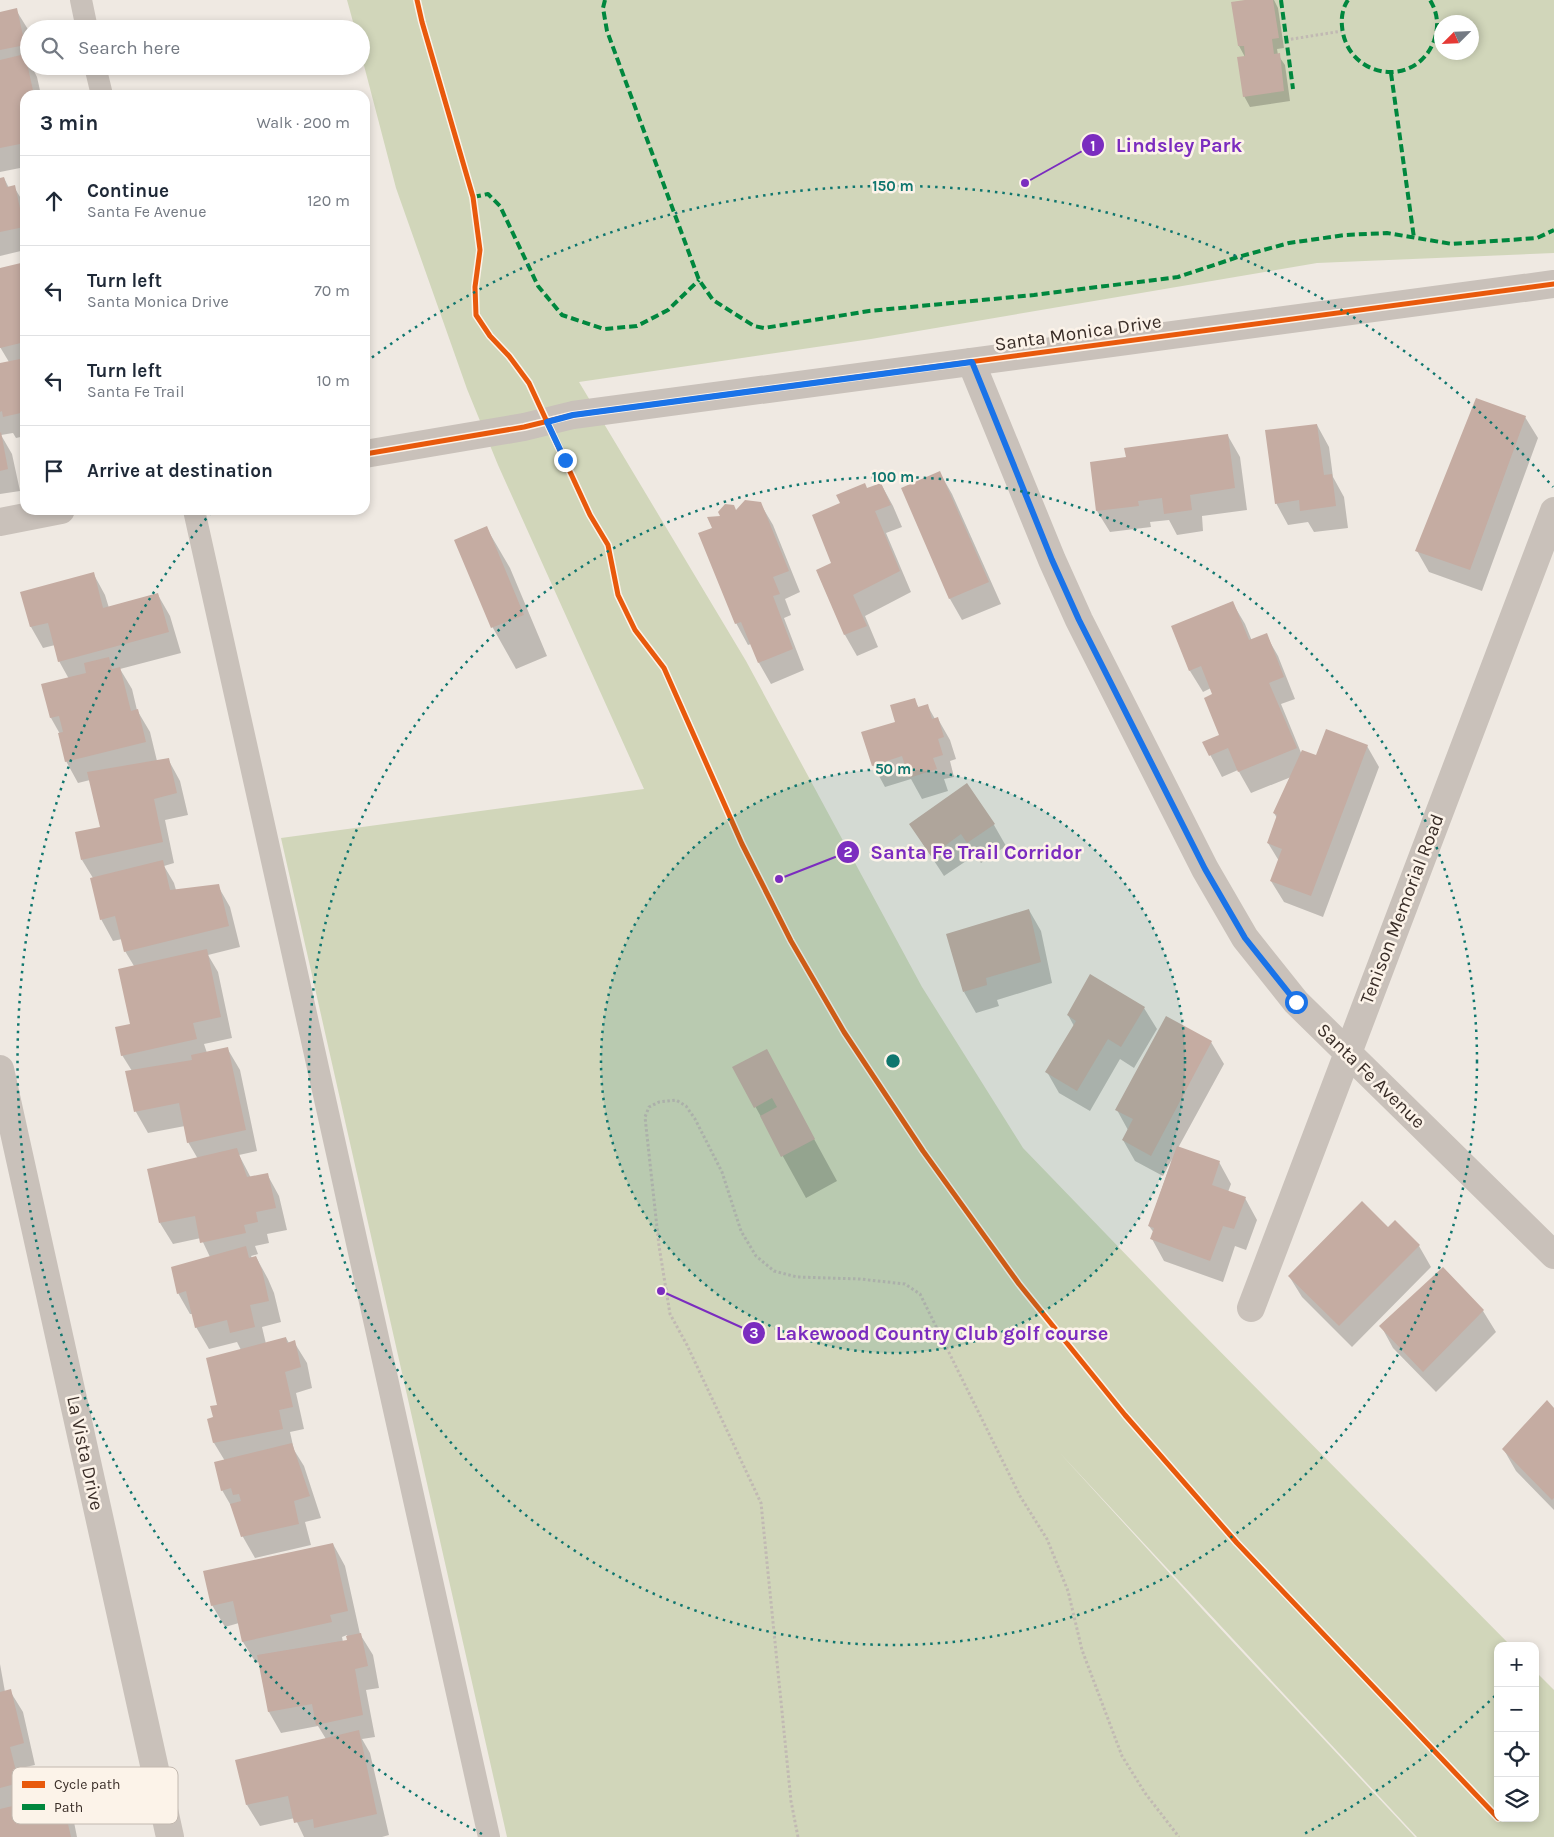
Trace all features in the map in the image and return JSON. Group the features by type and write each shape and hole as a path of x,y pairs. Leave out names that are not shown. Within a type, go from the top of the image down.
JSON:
{"street":[{"name":"Santa Monica Drive","path":"370,453 547,422 573,415 1554,284"},
{"name":"Santa Fe Avenue","path":"972,362 1052,560 1079,620 1205,869 1245,938 1296,1002 1554,1254"},
{"name":"Tenison Memorial Road","path":"1251,1308 1554,511"},
{"path":"0,522 36,515"},
{"name":"La Vista Drive","path":"0,1069 155,1767"},
{"name":"La Vista Drive","path":"167,1824 170,1837"}],"lane":[{"path":"81,0 85,20"},
{"path":"97,75 101,90"},
{"path":"195,515 489,1837"}],"path":[{"path":"1286,40 1342,31"},
{"path":"798,1837 788,1773 761,1503 687,1345 670,1314 659,1246 645,1117 648,1107 659,1102 676,1100 686,1106 695,1119 722,1172 742,1231 756,1256 774,1271 797,1276 860,1279 905,1284 920,1294 1020,1496 1046,1539 1068,1591 1082,1650 1122,1756 1145,1793 1179,1837"}],"green space":[{"path":"347,0 1554,0 1554,253 1317,263 871,339 579,382 746,661 922,987 1023,1148 1189,1320 1507,1642 1494,1642 1494,1822 1539,1822 1539,1675 1554,1690 1554,1837 1417,1837 1059,1452 1203,1610 1415,1837 507,1837 281,838 644,789 498,465 467,389 396,188 366,75 370,75 370,20 353,20"}],"building":[{"path":"1273,0 1279,38 1272,39 1274,54 1280,53 1284,91 1243,97 1237,57 1245,56 1244,46 1238,46 1231,2"},
{"path":"17,8 20,22 20,46 0,50 0,12"},
{"path":"20,55 20,75 30,75 33,90 20,90 20,144 0,148 0,60"},
{"path":"4,177 7,187 15,185 20,208 20,228 0,232 0,178"},
{"path":"20,263 20,343 0,348 0,268"},
{"path":"20,359 20,413 3,417 2,411 0,412 0,363"},
{"path":"1476,398 1526,416 1470,570 1415,551"},
{"path":"1317,424 1324,475 1332,474 1336,506 1300,511 1299,500 1275,504 1265,430"},
{"path":"0,433 8,469 0,471"},
{"path":"1228,434 1235,488 1190,495 1192,510 1164,514 1162,498 1138,501 1139,506 1096,511 1090,462 1126,457 1124,448"},
{"path":"940,471 989,582 949,599 901,488"},
{"path":"865,483 867,488 881,483 891,505 875,511 900,571 853,595 867,626 844,635 816,570 831,563 812,515 840,503 836,495"},
{"path":"745,500 761,502 789,571 773,577 780,594 773,596 793,649 758,663 741,622 735,624 698,533 712,528 707,517 720,516 718,512 725,504 734,505 736,510"},
{"path":"487,526 524,615 491,628 454,540"},
{"path":"94,572 103,608 158,593 169,632 58,662 48,623 30,627 20,592"},
{"path":"1233,601 1249,640 1267,633 1284,677 1269,683 1297,748 1238,772 1228,748 1209,756 1202,742 1219,735 1204,698 1212,694 1201,666 1189,671 1171,626"},
{"path":"109,657 112,669 120,667 131,711 138,709 146,742 65,762 58,733 63,732 59,716 50,718 41,684 86,673 84,663"},
{"path":"915,698 918,707 928,704 932,719 938,717 944,737 938,739 943,755 933,758 937,769 909,778 902,756 872,766 861,732 895,722 890,705"},
{"path":"1326,729 1368,745 1311,896 1270,881 1282,849 1267,843 1277,815 1273,813 1302,750 1316,755"},
{"path":"169,758 177,793 154,799 163,842 81,860 75,832 100,827 87,772"},
{"path":"967,783 995,824 967,843 961,834 931,856 909,824"},
{"path":"163,860 170,890 219,884 229,926 124,952 115,916 100,920 90,878"},
{"path":"1029,909 1041,962 986,978 987,985 963,992 946,934"},
{"path":"207,949 221,1017 193,1023 197,1039 121,1056 115,1027 130,1024 118,969"},
{"path":"1090,974 1145,1007 1121,1047 1108,1039 1077,1091 1045,1072 1076,1021 1067,1015"},
{"path":"1166,1016 1212,1041 1151,1156 1122,1140 1133,1119 1115,1110"},
{"path":"228,1047 246,1130 187,1143 179,1103 134,1112 125,1071 192,1060 191,1055"},
{"path":"767,1049 815,1139 781,1157 760,1116 777,1107 772,1098 754,1108 732,1067"},
{"path":"1177,1146 1220,1161 1212,1185 1246,1197 1234,1229 1223,1226 1210,1261 1150,1239 1154,1228 1148,1226"},
{"path":"237,1148 247,1177 268,1173 276,1208 256,1212 258,1222 244,1225 246,1233 200,1243 195,1216 159,1223 147,1169"},
{"path":"1362,1201 1388,1227 1395,1220 1420,1245 1339,1326 1288,1276"},
{"path":"246,1246 249,1258 256,1256 262,1270 269,1301 250,1305 255,1327 230,1333 227,1320 195,1328 186,1291 177,1294 171,1267"},
{"path":"1443,1267 1484,1310 1423,1372 1379,1326"},
{"path":"286,1337 287,1343 295,1340 301,1367 285,1372 293,1407 279,1410 283,1429 213,1443 207,1419 213,1417 210,1406 217,1405 206,1358"},
{"path":"1547,1400 1554,1408 1554,1498 1552,1500 1502,1449"},
{"path":"292,1443 310,1496 294,1501 299,1524 241,1537 230,1504 241,1501 239,1494 233,1495 231,1488 221,1491 214,1462"},
{"path":"333,1543 348,1611 330,1615 332,1622 242,1642 233,1601 211,1606 203,1571"},
{"path":"361,1633 368,1666 355,1669 363,1715 316,1725 312,1704 268,1712 257,1655 347,1640 346,1636"},
{"path":"11,1689 24,1743 10,1747 15,1767 12,1767 12,1785 0,1788 0,1692"},
{"path":"359,1730 377,1814 314,1828 313,1819 294,1823 288,1796 246,1805 235,1760"},
{"path":"12,1806 12,1824 68,1824 71,1837 0,1837 0,1809"}],"marked path":[{"path":"605,0 603,8 607,31 699,280 713,300 754,326 764,328 869,311 1034,295 1178,277 1238,257 1289,243 1345,235 1387,233 1452,244 1537,238 1554,230"},
{"path":"1281,0 1293,89"},
{"path":"1348,0 1342,19 1346,44 1355,57 1368,67 1382,71 1398,71 1412,67 1425,57 1437,31 1435,10 1430,0"},
{"path":"1391,73 1414,238"},
{"path":"473,197 488,194 500,206 538,286 562,315 604,329 637,326 668,310 699,280"}],"cycle path":[{"path":"417,0 473,197 480,250 475,287 476,315 490,336 509,356 529,383 590,515 608,545 618,595 635,630 664,668 742,844 791,941 844,1032 923,1151 1019,1284 1125,1415 1237,1543 1494,1814"},
{"path":"370,453 524,427 573,415 1554,284"}],"place":[{"name":"Lindsley Park","path":"1025,183"},
{"name":"Santa Fe Trail Corridor","path":"779,879"},
{"name":"Lakewood Country Club golf course","path":"661,1291"}],"route":[{"path":"565,460 547,422 573,415 972,362 1052,560 1079,620 1205,869 1245,938 1296,1002"}]}
